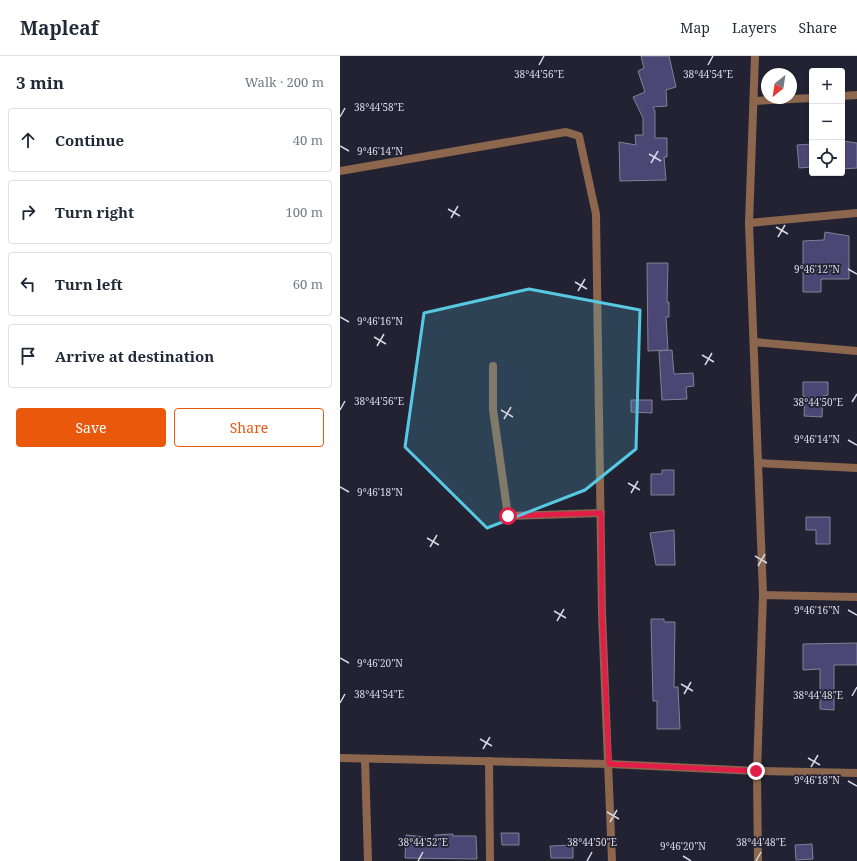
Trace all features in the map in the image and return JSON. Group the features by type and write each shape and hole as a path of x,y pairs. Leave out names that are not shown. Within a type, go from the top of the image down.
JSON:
{"street":[{"path":"755,56 749,223 763,595 756,771 758,861"},
{"path":"845,96 857,95"},
{"path":"754,101 809,98"},
{"path":"340,171 566,132 579,136 596,214 602,614 612,861"},
{"path":"749,223 857,214"},
{"path":"754,342 857,351"},
{"path":"493,366 493,410 508,516 601,513"},
{"path":"758,462 857,468"},
{"path":"763,595 857,597"},
{"path":"340,758 609,764 756,771 857,773"},
{"path":"365,759 368,861"},
{"path":"489,761 490,861"}],"highlighted area":[{"path":"529,289 640,310 636,449 585,490 487,528 405,447 424,313"}],"building":[{"path":"641,56 669,56 676,87 666,90 667,106 653,107 655,111 655,138 667,138 667,157 664,157 666,180 620,181 619,142 636,145 635,135 643,135 643,118 633,97 645,92 638,71 644,68"},
{"path":"845,141 857,143 857,168 845,169"},
{"path":"809,144 809,167 799,168 797,145"},
{"path":"825,232 849,236 849,279 821,279 821,292 803,292 803,241 824,240"},
{"path":"647,263 668,263 667,302 669,302 669,317 666,317 668,350 648,351"},
{"path":"672,350 674,374 693,373 694,386 686,387 687,399 662,400 659,351"},
{"path":"803,382 828,382 828,395 823,396 822,417 804,416 805,396 803,396"},
{"path":"631,400 652,400 652,413 631,412"},
{"path":"662,470 674,470 674,495 651,495 651,474 662,474"},
{"path":"806,517 830,517 830,544 816,544 816,530 806,530"},
{"path":"674,530 675,565 656,565 650,533"},
{"path":"651,619 664,619 664,622 675,622 674,687 678,687 680,729 657,729 657,701 653,701"},
{"path":"857,643 857,665 834,665 834,710 820,709 820,669 803,670 803,644"},
{"path":"501,833 519,833 519,845 502,845"},
{"path":"453,834 453,836 476,836 477,859 405,858 406,835 435,838 435,835"},
{"path":"812,844 813,859 796,860 795,845"},
{"path":"573,845 573,858 551,858 550,846"}],"route":[{"path":"508,516 601,513 602,614 609,764 756,771"}]}
